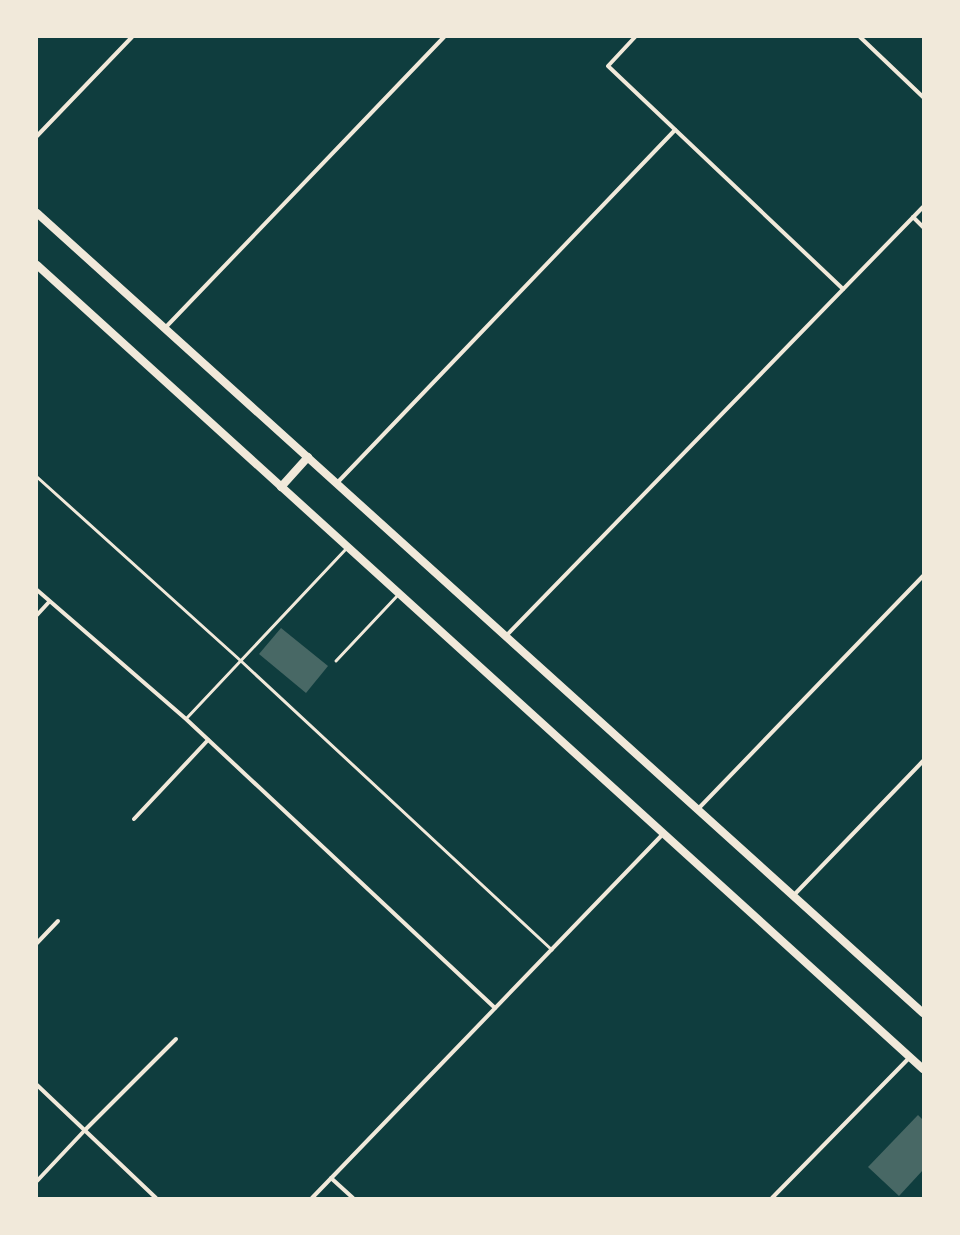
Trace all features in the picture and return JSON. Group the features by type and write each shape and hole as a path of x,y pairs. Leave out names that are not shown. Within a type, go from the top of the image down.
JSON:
{"main road":[{"path":"37,213 923,1013"},
{"path":"37,265 347,548 923,1069"},
{"path":"281,487 308,457"}],"street":[{"path":"37,136 132,37"},
{"path":"165,328 444,37"},
{"path":"635,37 608,66 843,289"},
{"path":"860,37 923,97"},
{"path":"337,483 675,130"},
{"path":"506,636 923,207"},
{"path":"913,217 923,227"},
{"path":"698,809 923,576"},
{"path":"37,590 49,602 186,719 495,1008"},
{"path":"37,615 49,602"},
{"path":"134,820 208,740"},
{"path":"793,896 923,761"},
{"path":"312,1198 663,834"},
{"path":"37,943 58,921"},
{"path":"37,1181 85,1130 176,1039"},
{"path":"772,1198 910,1057"},
{"path":"37,1085 156,1198"},
{"path":"331,1178 353,1198"}],"lane":[{"path":"37,477 241,661 552,950"},
{"path":"186,719 347,548"},
{"path":"336,661 399,594"}],"building":[{"path":"281,628 328,666 306,693 259,654"},
{"path":"918,1115 923,1120 923,1170 899,1196 868,1167"}]}
